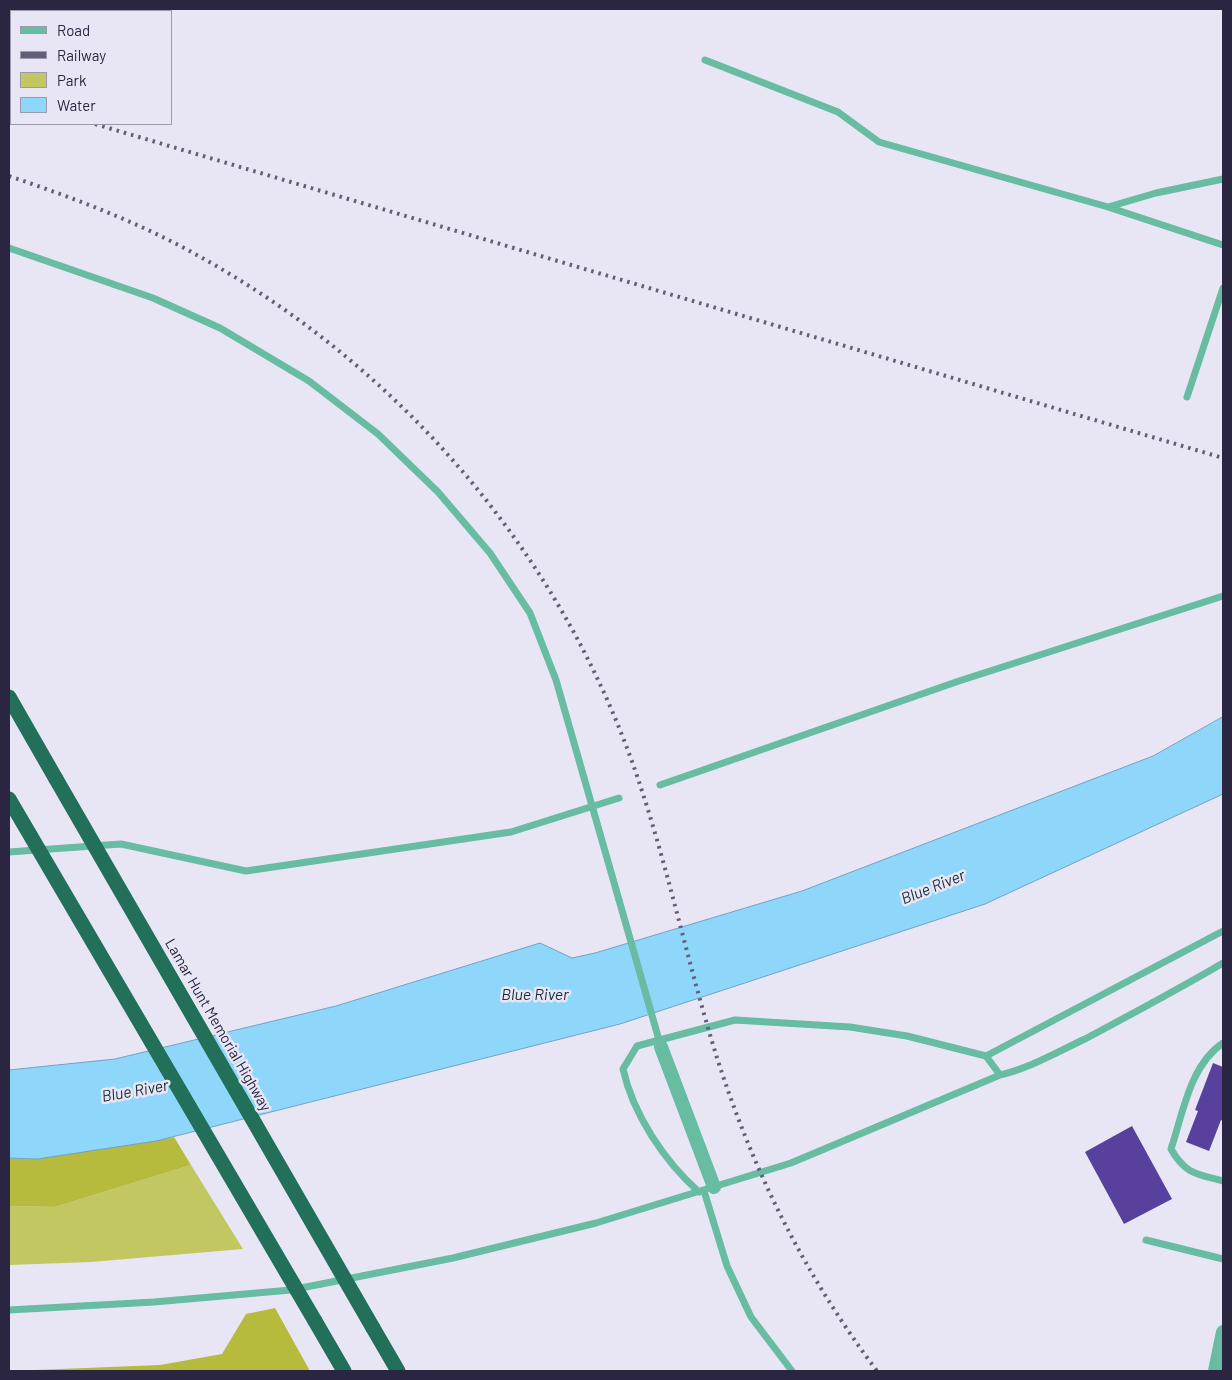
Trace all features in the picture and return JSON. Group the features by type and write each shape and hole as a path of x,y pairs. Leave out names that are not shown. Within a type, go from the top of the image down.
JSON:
{"highway":[{"name":"Lamar Hunt Memorial Highway","path":"9,697 398,1371"},
{"path":"9,800 344,1371"}],"street":[{"path":"661,1047 706,1190"},
{"path":"1215,1371 1223,1332"}],"lane":[{"path":"705,60 838,112 879,142 1108,207 1223,246"},
{"path":"1108,207 1156,193 1223,179"},
{"path":"9,248 153,298 220,328 309,381 378,434 438,492 483,545 530,613 556,680 594,806 661,1047"},
{"path":"1187,397 1223,288"},
{"path":"660,785 959,681 1223,596"},
{"path":"9,852 121,844 246,871 510,832 619,798"},
{"path":"986,1056 1223,931"},
{"path":"9,1310 154,1302 291,1290 453,1258 596,1223 791,1163 1000,1075 1016,1071 1156,1003 1223,964"},
{"path":"792,1371 751,1317 726,1266 706,1190 682,1177 657,1143 628,1093 623,1069 637,1046 735,1020 850,1027 907,1036 986,1056 1000,1075"},
{"path":"1223,1043 1212,1051 1199,1068 1170,1149 1179,1164 1196,1173 1223,1181"},
{"path":"1146,1240 1223,1259"}],"green space":[{"path":"191,1165 243,1249 91,1262 9,1265 9,1206 55,1207"}],"shaded area":[{"path":"174,1137 191,1165 55,1207 9,1206 9,1158 37,1159"},
{"path":"275,1308 310,1371 9,1371 160,1365 222,1354 246,1314"}],"water":[{"name":"Blue River","path":"1223,717 1223,794 985,904 620,1024 156,1141 37,1159 9,1158 9,1070 115,1059 336,1006 540,943 572,958 595,953 802,891 1153,756"}],"building":[{"path":"1213,1063 1223,1067 1223,1121 1221,1120 1209,1151 1186,1142 1198,1111 1195,1110"},
{"path":"1132,1126 1172,1199 1124,1224 1085,1152"}],"railway":[{"path":"98,125 1223,458"},
{"path":"9,176 80,202 150,231 195,254 272,301 343,354 409,414 470,480 524,551 571,627 610,707 642,791 718,1061 748,1144 784,1223 805,1261 851,1335 877,1371"}]}
